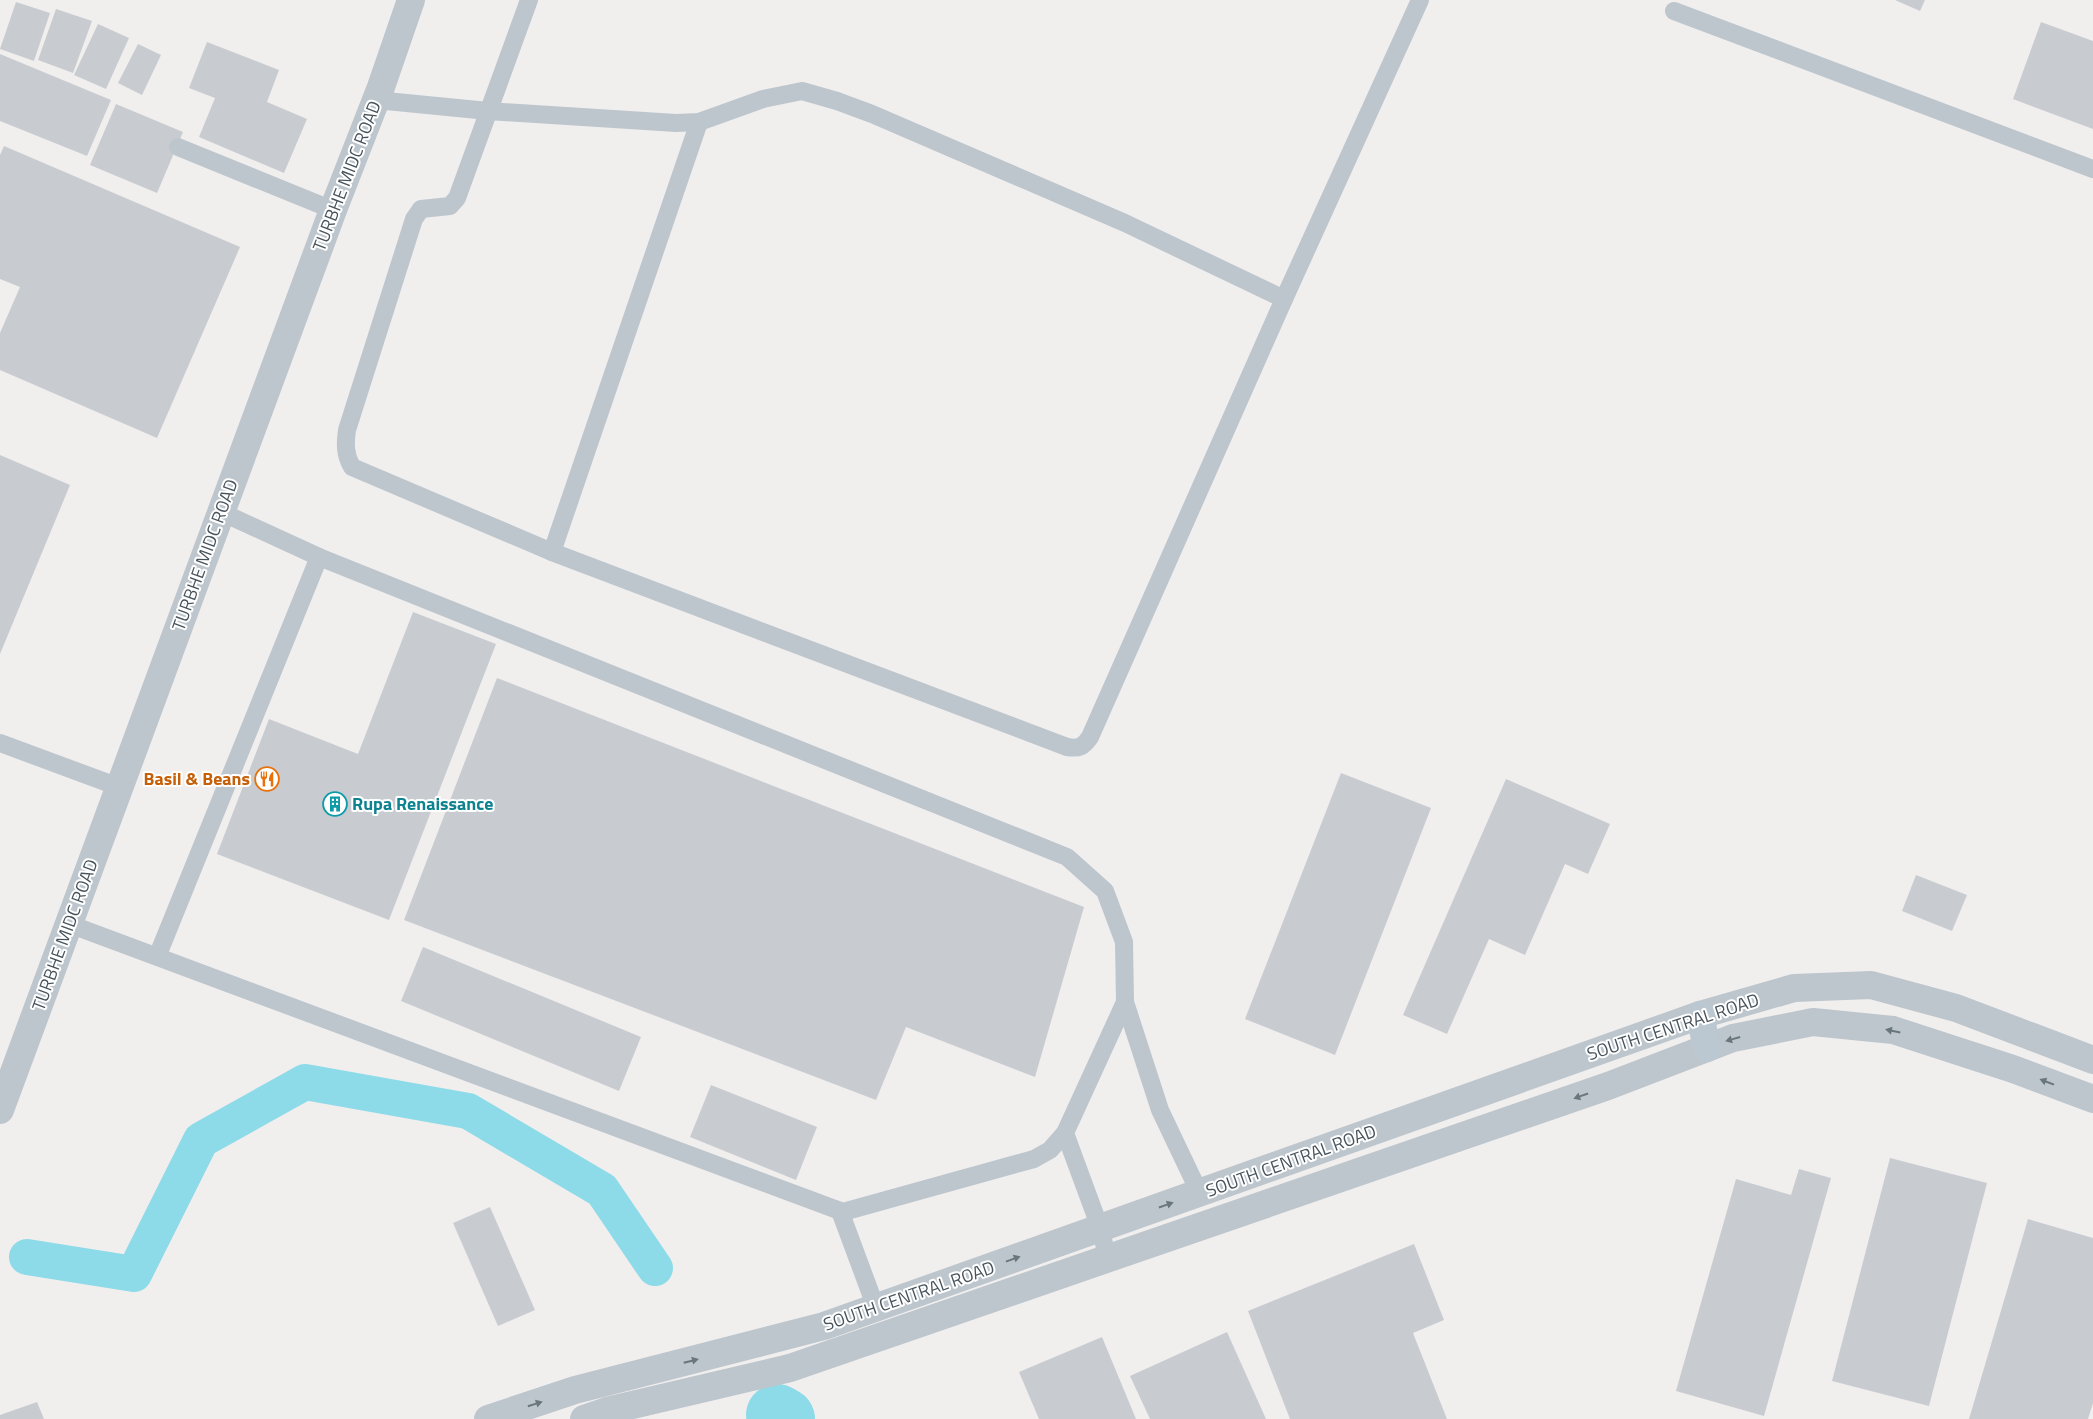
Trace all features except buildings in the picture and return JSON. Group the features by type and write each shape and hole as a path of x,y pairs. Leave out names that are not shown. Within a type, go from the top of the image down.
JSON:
{"main road":[{"path":"1700,1015 1707,1048"}],"street":[{"name":"TURBHE MIDC ROAD","path":"0,1110 333,210 376,100 411,0"},
{"name":"SOUTH CENTRAL ROAD","path":"488,1419 575,1390 824,1326 1700,1015 1794,988 1871,985 1956,1008 2093,1060"},
{"name":"SOUTH CENTRAL ROAD","path":"584,1419 607,1411 790,1368 1608,1086 1733,1038 1814,1022 1893,1030 2014,1069 2093,1099"}],"lane":[{"path":"529,0 455,203 450,206 421,209 414,218 347,430 345,444 347,458 352,467 552,552 1067,747 1077,748 1085,744 1090,736 1284,299 1420,0"},
{"path":"1674,11 2093,169"},
{"path":"376,100 488,111 676,124 699,122 763,99 802,91 837,101 1125,223 1284,299"},
{"path":"552,552 699,122"},
{"path":"178,147 333,210"},
{"path":"222,512 319,557 1067,857 1105,891 1124,942 1125,1002 1160,1110 1200,1194"},
{"path":"157,957 319,557"},
{"path":"0,743 119,787"},
{"path":"69,924 843,1212 1034,1159 1050,1150 1065,1133 1125,1002"},
{"path":"1065,1133 1100,1228 1108,1259"},
{"path":"840,1211 876,1308"}],"waterway":[{"path":"27,1257 134,1274 201,1140 305,1082 468,1111 602,1190 655,1268"},
{"path":"777,1415 784,1419"}],"place":[{"name":"Basil & Beans","path":"267,779"},
{"name":"Rupa Renaissance","path":"335,804"}]}
